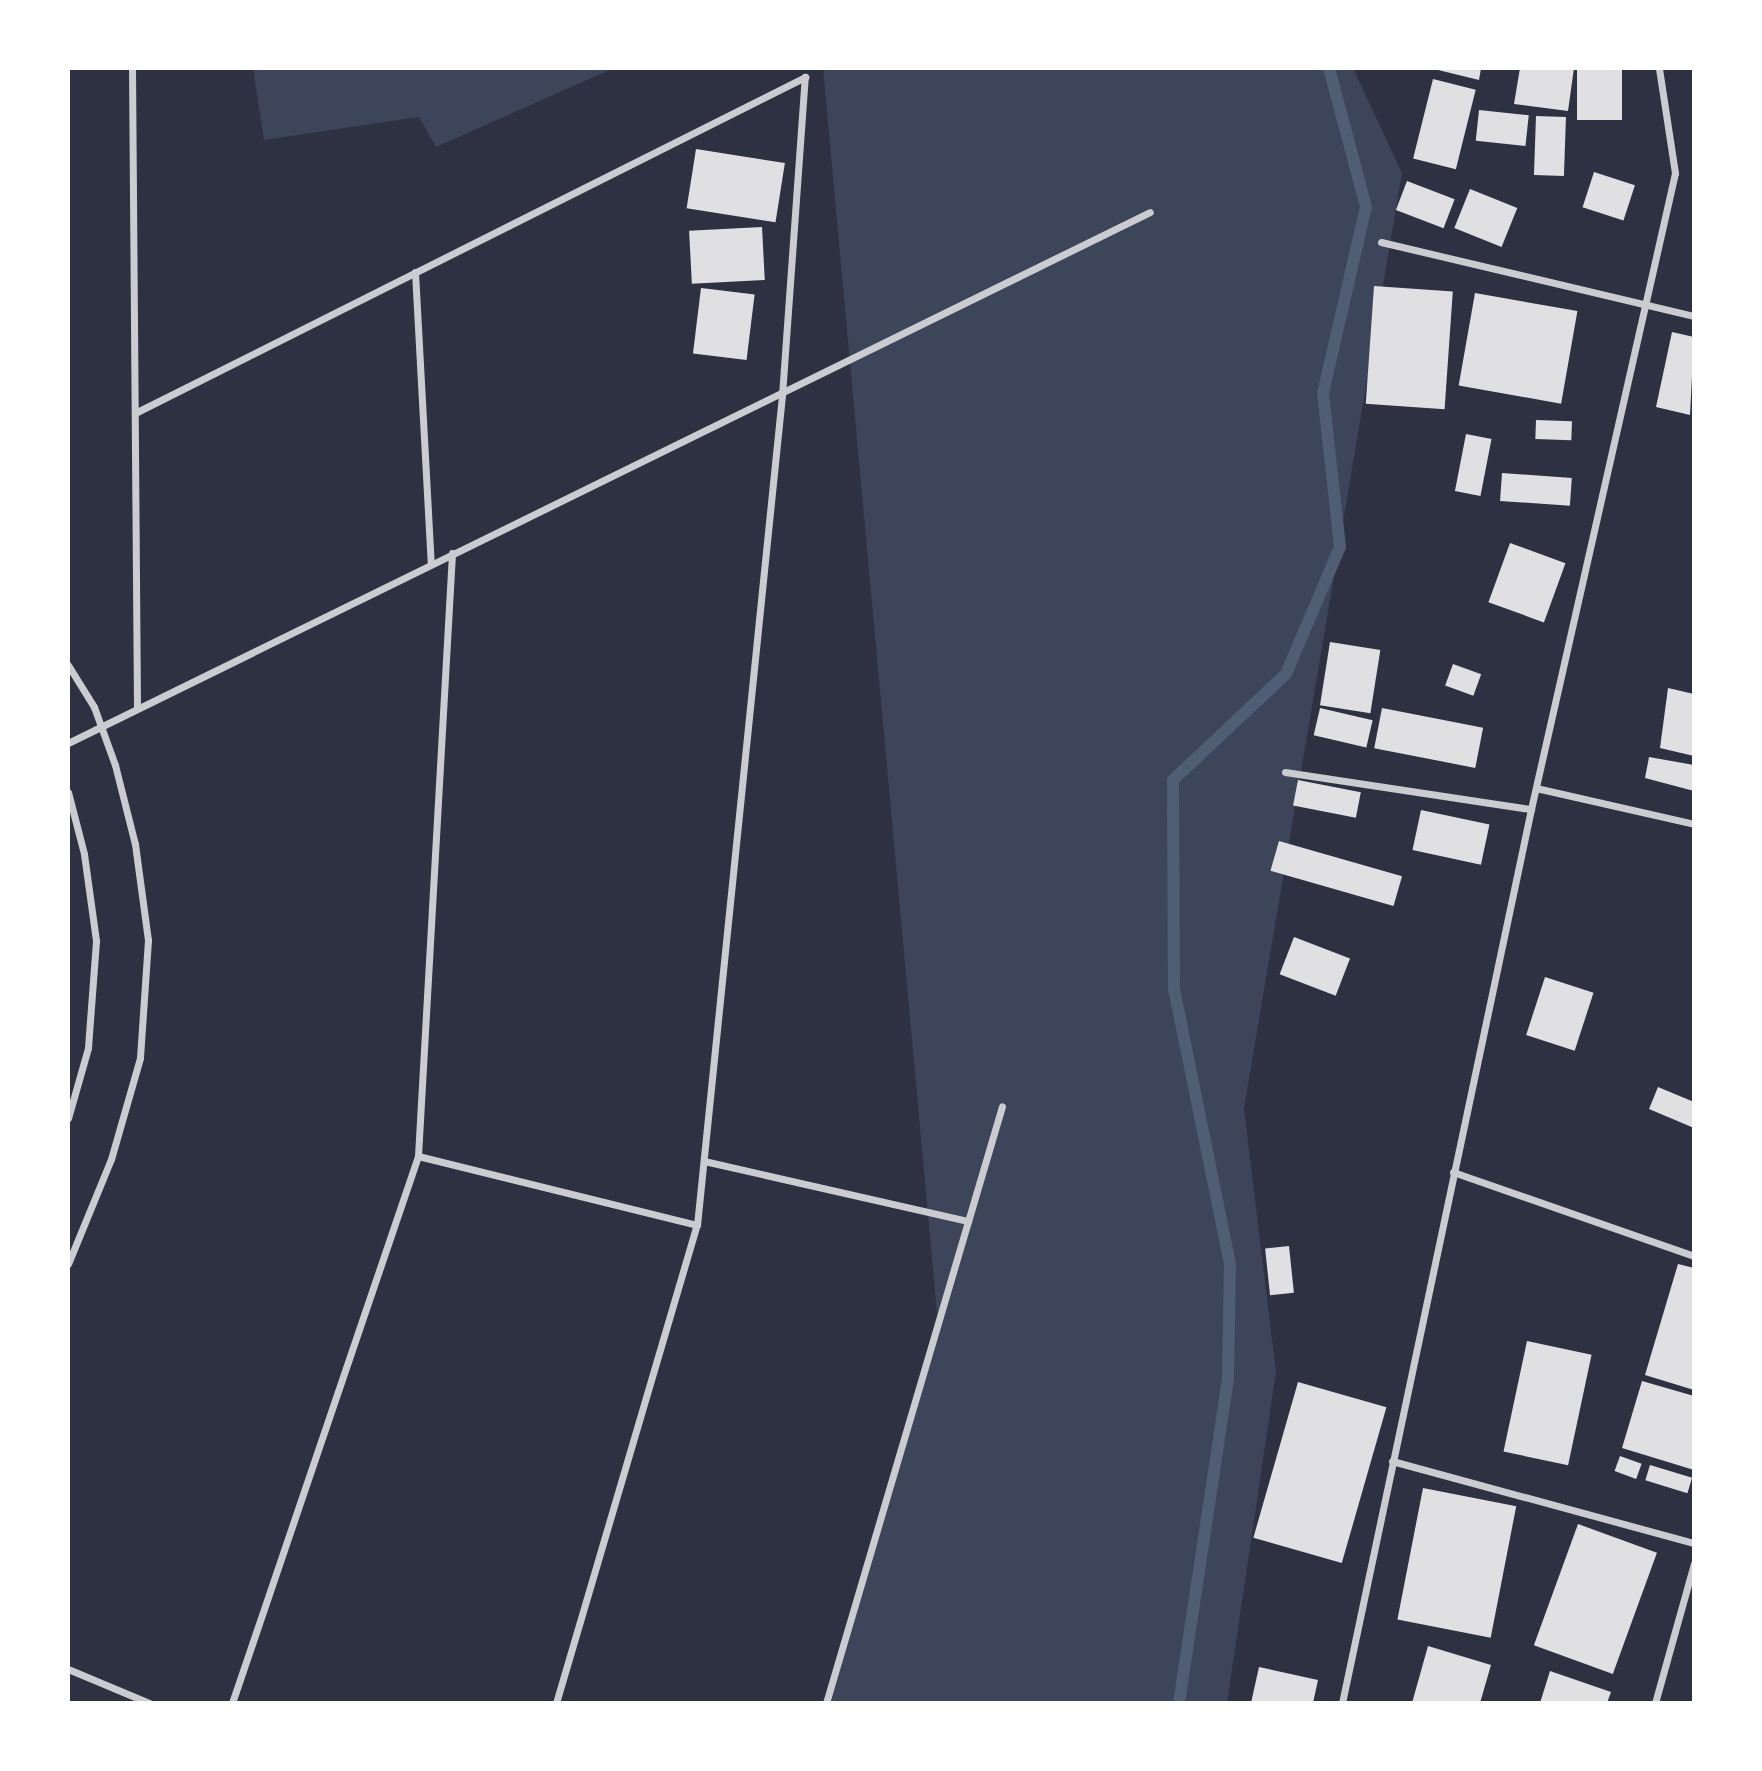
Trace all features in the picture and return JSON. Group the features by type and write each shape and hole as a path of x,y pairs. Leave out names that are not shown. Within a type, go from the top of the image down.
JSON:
{"street":[{"path":"132,68 137,708"},
{"path":"1342,1703 1531,809 1675,173 1659,68"},
{"path":"135,413 805,77 782,395 697,1225 556,1703"},
{"path":"68,743 452,553 782,395 1150,212"},
{"path":"1381,242 1694,316"},
{"path":"415,272 431,564"},
{"path":"232,1703 418,1156 452,553"},
{"path":"68,665 101,726 135,844 148,940 140,1058 111,1159 68,1264"},
{"path":"1285,772 1531,809"},
{"path":"1536,788 1694,824"},
{"path":"68,792 83,854 96,941 88,1048 68,1118"},
{"path":"826,1703 1002,1106"},
{"path":"418,1156 697,1225"},
{"path":"704,1160 968,1221"},
{"path":"1453,1172 1694,1256"},
{"path":"1392,1461 1694,1543"},
{"path":"1654,1703 1694,1563"},
{"path":"68,1669 149,1703"}],"shaded area":[{"path":"253,68 614,68 436,147 419,117 264,140"},
{"path":"823,68 1353,68 1402,173 1244,1109 1276,1372 1227,1703 826,1703 939,1335"}],"building":[{"path":"1430,68 1481,68 1479,80"},
{"path":"1520,68 1574,68 1568,111 1514,104"},
{"path":"1577,68 1622,68 1622,120 1577,120"},
{"path":"1433,79 1476,90 1456,169 1413,159"},
{"path":"1479,110 1529,115 1525,146 1476,141"},
{"path":"1536,116 1566,117 1564,176 1534,175"},
{"path":"696,149 785,163 776,222 687,208"},
{"path":"1594,172 1635,185 1623,220 1583,207"},
{"path":"1407,181 1455,199 1444,228 1396,210"},
{"path":"1470,189 1517,208 1502,247 1454,228"},
{"path":"762,227 765,280 692,284 689,231"},
{"path":"1374,286 1453,292 1445,409 1366,404"},
{"path":"701,288 755,295 747,360 693,354"},
{"path":"1475,293 1577,311 1561,404 1459,386"},
{"path":"1672,332 1694,337 1690,415 1656,407"},
{"path":"1536,420 1572,421 1571,440 1535,439"},
{"path":"1466,434 1492,439 1480,496 1455,491"},
{"path":"1502,473 1572,478 1570,506 1500,501"},
{"path":"1510,543 1565,563 1544,622 1488,602"},
{"path":"1330,642 1380,650 1370,713 1320,705"},
{"path":"1453,664 1481,674 1473,696 1445,686"},
{"path":"1668,688 1694,694 1694,756 1660,748"},
{"path":"1320,708 1373,720 1366,747 1314,735"},
{"path":"1382,708 1483,728 1475,768 1374,748"},
{"path":"1649,757 1694,765 1694,791 1645,778"},
{"path":"1298,780 1361,792 1356,818 1293,806"},
{"path":"1421,810 1489,825 1481,865 1412,850"},
{"path":"1279,841 1402,876 1393,906 1270,871"},
{"path":"1294,937 1350,959 1336,996 1280,974"},
{"path":"1545,977 1594,993 1575,1051 1526,1035"},
{"path":"1658,1087 1694,1102 1694,1128 1649,1109"},
{"path":"1289,1246 1294,1293 1270,1295 1265,1249"},
{"path":"1678,1264 1694,1268 1694,1390 1645,1375"},
{"path":"1527,1341 1592,1355 1568,1465 1504,1452"},
{"path":"1642,1381 1694,1396 1694,1470 1622,1448"},
{"path":"1298,1382 1386,1407 1342,1563 1253,1538"},
{"path":"1620,1456 1642,1464 1636,1479 1615,1471"},
{"path":"1650,1465 1692,1478 1687,1493 1645,1480"},
{"path":"1423,1488 1516,1506 1491,1638 1397,1620"},
{"path":"1578,1524 1657,1553 1613,1674 1534,1645"},
{"path":"1428,1646 1491,1665 1480,1703 1412,1703"},
{"path":"1259,1667 1318,1680 1313,1703 1251,1703"},
{"path":"1550,1671 1611,1692 1607,1703 1540,1703"}],"waterway":[{"path":"1179,1703 1228,1378 1230,1264 1174,989 1173,780 1286,674 1340,547 1323,393 1366,207 1329,68"}]}
